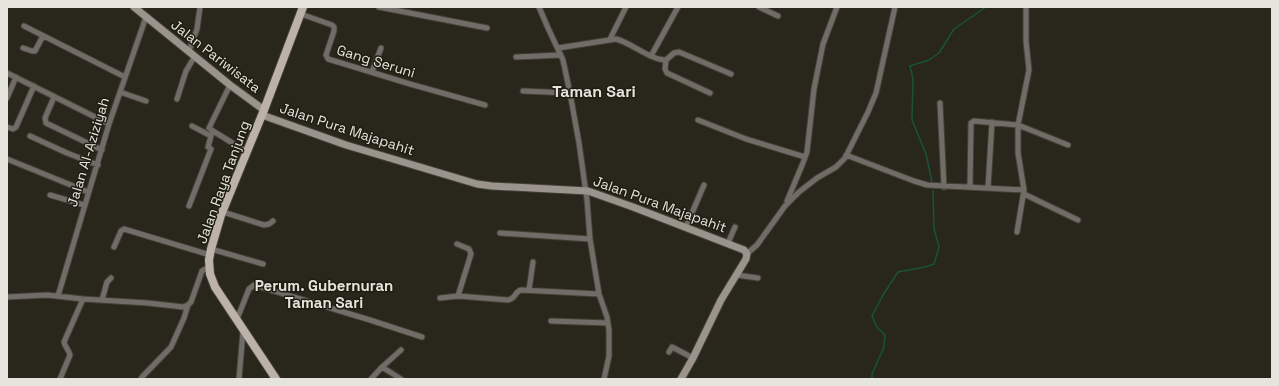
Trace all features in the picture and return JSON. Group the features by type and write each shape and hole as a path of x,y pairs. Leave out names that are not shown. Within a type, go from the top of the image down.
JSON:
{"main road":[{"name":"Jalan Raya Tanjung","path":"276,379 215,287 209,267 210,252 223,212 302,10"}],"street":[{"name":"Jalan Pariwisata","path":"134,7 263,112"},
{"path":"176,99 192,54 200,7"},
{"path":"379,7 487,28"},
{"path":"539,7 561,55 565,66 570,92 585,190 590,239 599,294 608,323 610,339 610,352 604,379"},
{"path":"610,39 626,7"},
{"path":"651,56 678,7"},
{"path":"759,7 778,16"},
{"path":"785,206 805,157 809,141 814,89 823,44 837,7"},
{"path":"682,379 717,307 746,259 746,252 758,245 785,206 799,192 811,182 839,164 846,155 876,93 895,7"},
{"path":"1017,232 1024,192 1018,153 1018,125 1029,70 1026,41 1026,7"},
{"name":"Gang Seruni","path":"302,10 334,27 326,54 327,58 485,105"},
{"name":"Jalan Al-Aziziyah","path":"58,296 109,124 146,17"},
{"path":"24,26 125,77"},
{"path":"23,48 35,51 43,36"},
{"path":"558,48 616,39 623,41 651,56 666,60"},
{"path":"372,72 381,48"},
{"path":"710,93 667,73 665,70 666,60 674,53 679,52 731,74"},
{"path":"516,57 561,55"},
{"path":"7,73 109,124"},
{"path":"7,98 16,77"},
{"path":"189,206 211,149 208,147 212,134 209,128 230,85"},
{"path":"9,128 14,129 16,127 34,86"},
{"path":"523,91 570,92"},
{"path":"120,92 146,101"},
{"path":"54,97 45,118 46,123 102,150"},
{"path":"940,103 944,187"},
{"name":"Jalan Pura Majapahit","path":"263,112 346,145 477,184 585,190 605,196 728,243 746,252"},
{"path":"698,120 746,139 805,157"},
{"path":"970,187 971,123 974,121 1018,125 1068,145"},
{"path":"988,188 992,122"},
{"path":"192,126 212,134 247,152"},
{"path":"30,136 98,165"},
{"path":"846,155 921,184 944,187 988,188 1024,192 1078,220"},
{"path":"7,159 88,192"},
{"path":"686,227 704,185"},
{"path":"50,195 84,205"},
{"path":"223,212 264,225 273,221"},
{"path":"728,243 735,227"},
{"path":"114,247 121,231 124,229 210,252 263,264"},
{"path":"500,234 590,239"},
{"path":"456,244 469,249 470,254 458,296"},
{"path":"529,290 533,262"},
{"path":"141,379 172,347 188,305 192,300 202,270 209,267"},
{"path":"736,275 758,278"},
{"path":"102,300 107,282 111,278"},
{"path":"237,319 250,288 254,285 422,337"},
{"path":"440,298 458,296 508,300 515,297 519,290 599,294"},
{"path":"7,298 47,295 83,299 148,302 182,307 188,305"},
{"path":"60,379 70,355 64,342 83,299"},
{"path":"551,321 608,323"},
{"path":"239,379 243,331"},
{"path":"669,352 671,348 674,348 693,358"},
{"path":"371,379 401,350"},
{"path":"382,367 401,379"}],"waterway":[{"path":"932,182 926,154 912,120 913,79 910,66 929,60 939,53 954,29 986,7"},
{"path":"872,379 872,374 884,347 885,335 877,327 872,316 883,295 898,272 934,264 939,247 934,228 933,191"}],"district":[{"name":"Taman Sari","path":"594,91"},
{"name":"Perum. Gubernuran Taman Sari","path":"324,294"}]}
